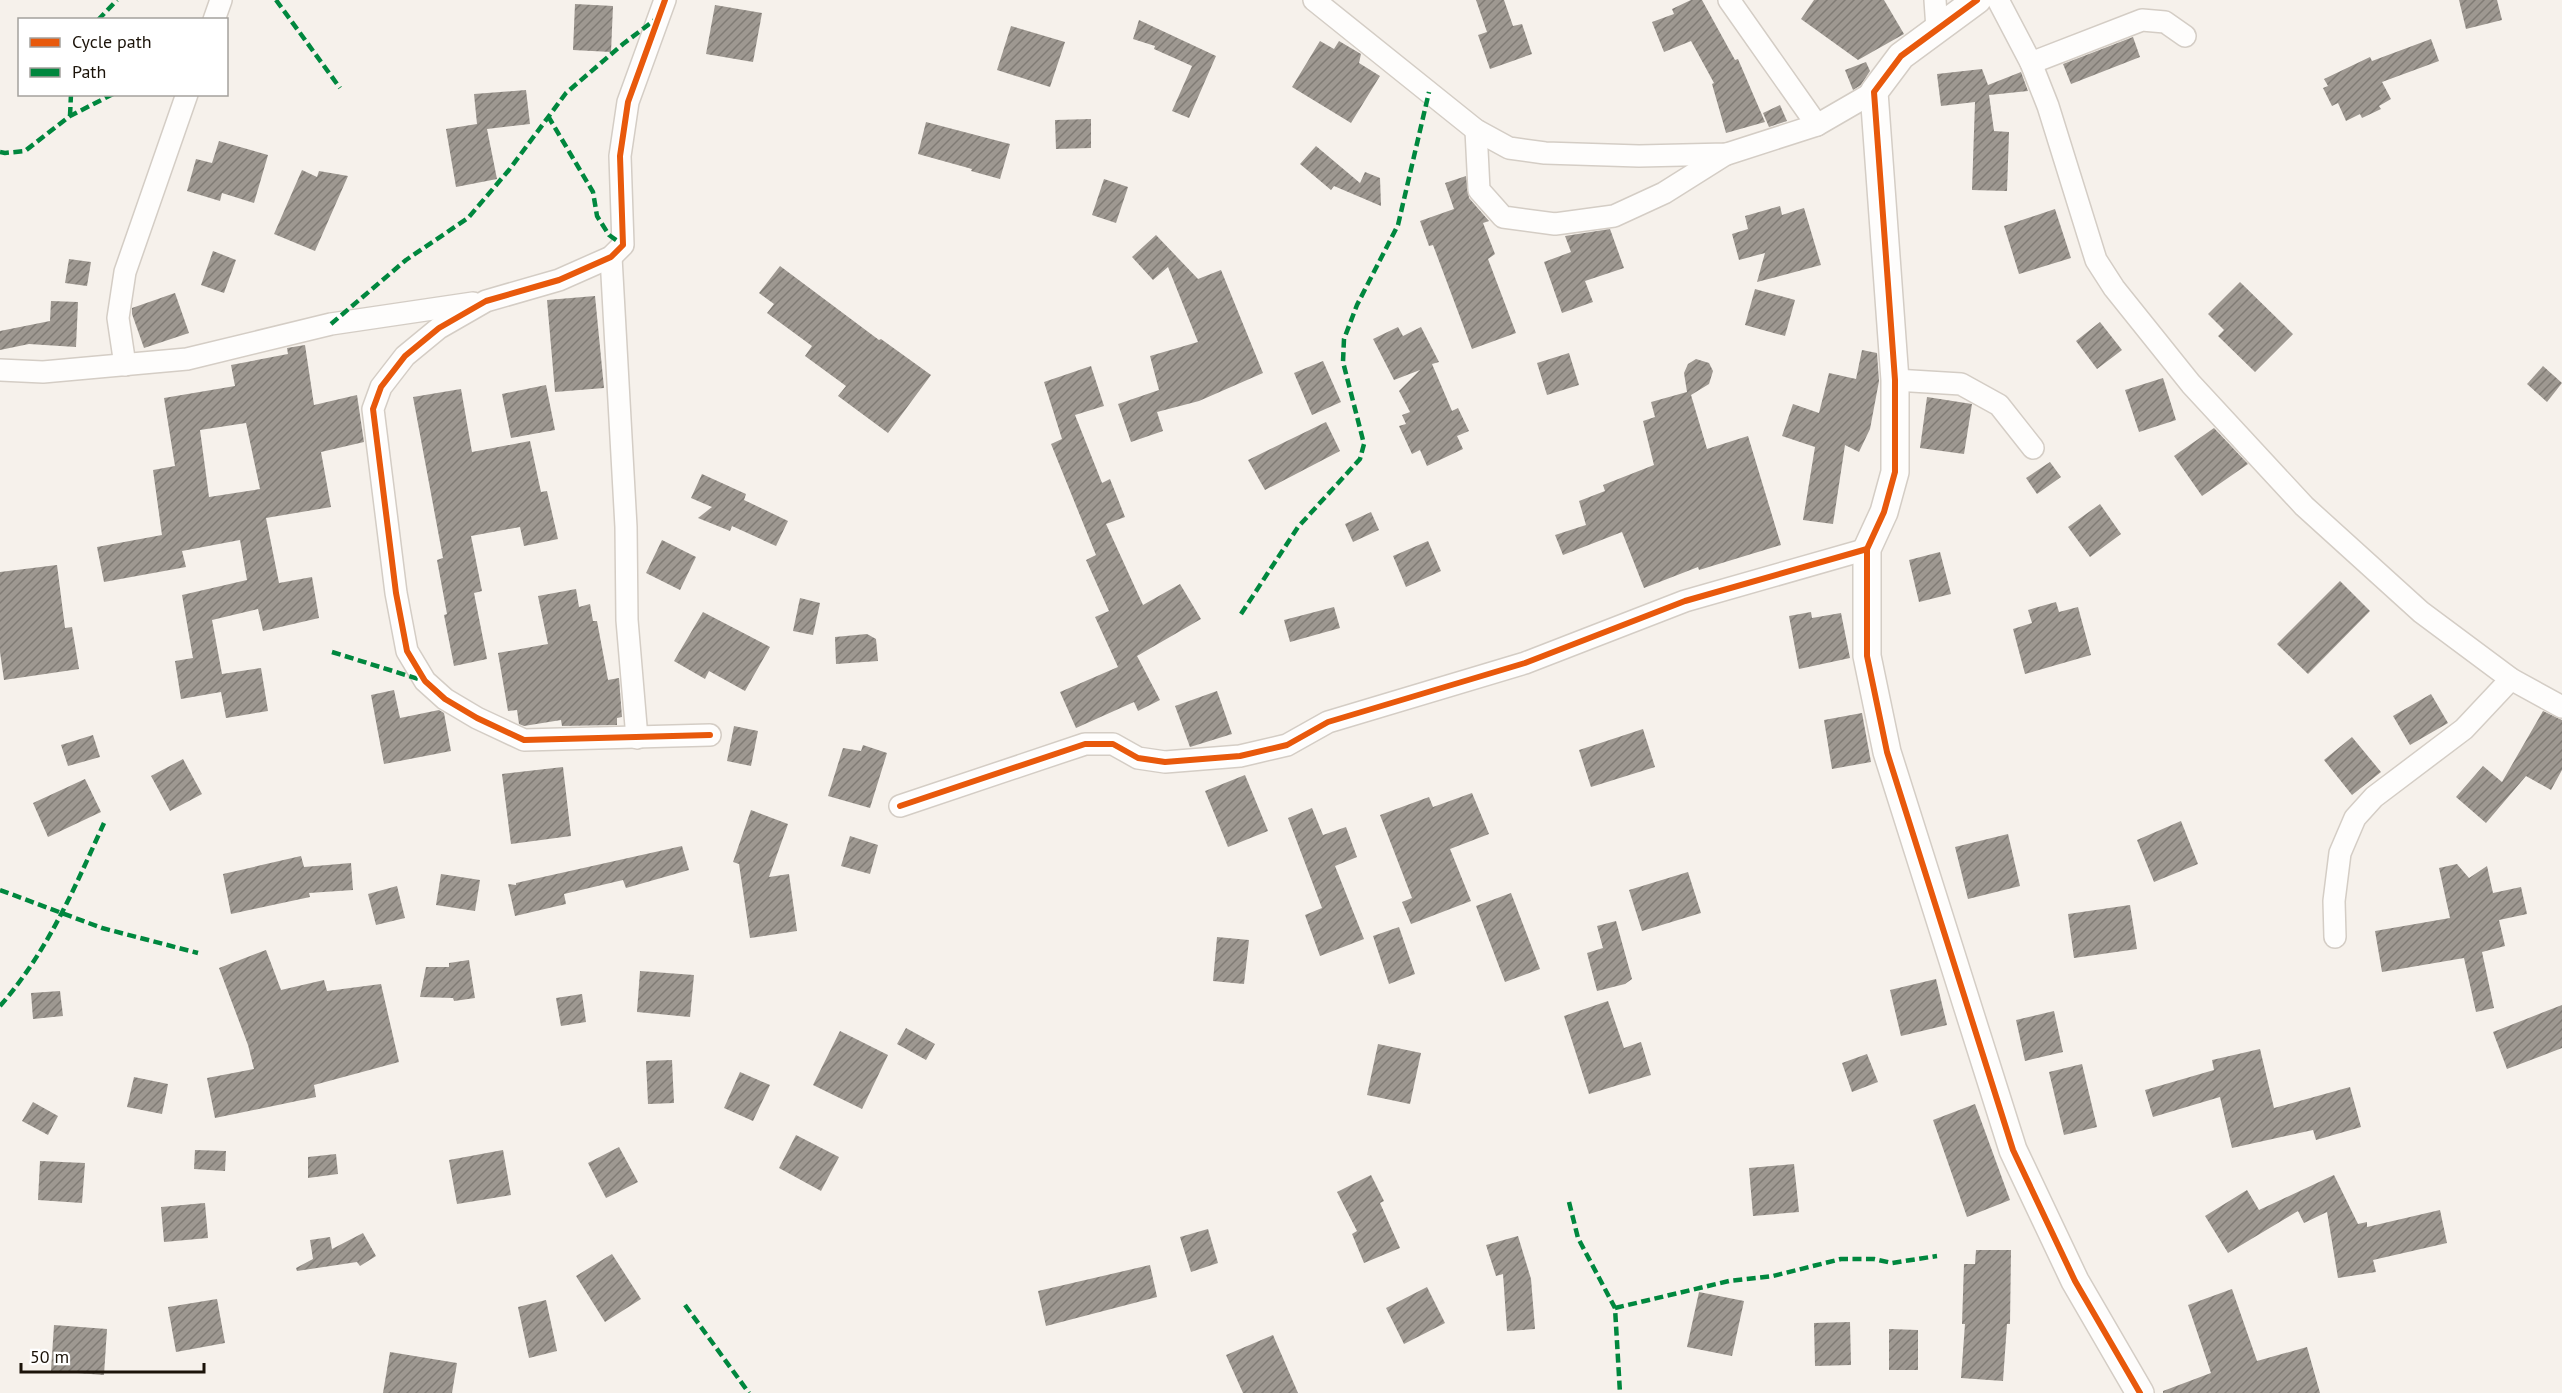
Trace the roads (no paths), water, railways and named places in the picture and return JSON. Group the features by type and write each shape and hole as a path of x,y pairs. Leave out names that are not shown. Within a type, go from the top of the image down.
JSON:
{"street":[{"path":"215,18 221,0"},
{"path":"0,370 43,372 187,359 331,324 486,301 559,280 611,257 623,245 620,156 628,102 665,0"},
{"path":"1314,0 1476,130 1509,148 1545,153 1639,156 1727,154"},
{"path":"1729,0 1816,125"},
{"path":"1935,0 1937,29"},
{"path":"1476,130 1479,190 1503,217 1555,224 1614,216 1665,193 1727,154 1816,125 1874,92 1900,56 1977,0"},
{"path":"1998,0 2031,63 2063,149 2096,261 2114,288 2191,384 2304,506 2421,612 2511,679 2562,708"},
{"path":"2031,63 2142,20 2165,22 2185,36"},
{"path":"1874,92 1895,380 1895,472 1884,512 1868,549 1867,656 1887,752 2013,1150 2074,1281 2140,1393"},
{"path":"124,365 118,318 125,272 186,96"},
{"path":"611,257 626,527 627,620 637,738"},
{"path":"486,301 439,328 405,356 381,387 374,409 396,593 407,651 425,681 445,699 477,718 524,740 710,735"},
{"path":"1895,380 1961,384 1999,405 2033,448"},
{"path":"900,807 1085,744 1113,744 1138,759 1165,762 1240,756 1287,745 1328,722 1525,663 1685,601 1868,549"},
{"path":"2335,937 2334,901 2340,853 2355,818 2374,797 2464,729 2511,679"}]}
